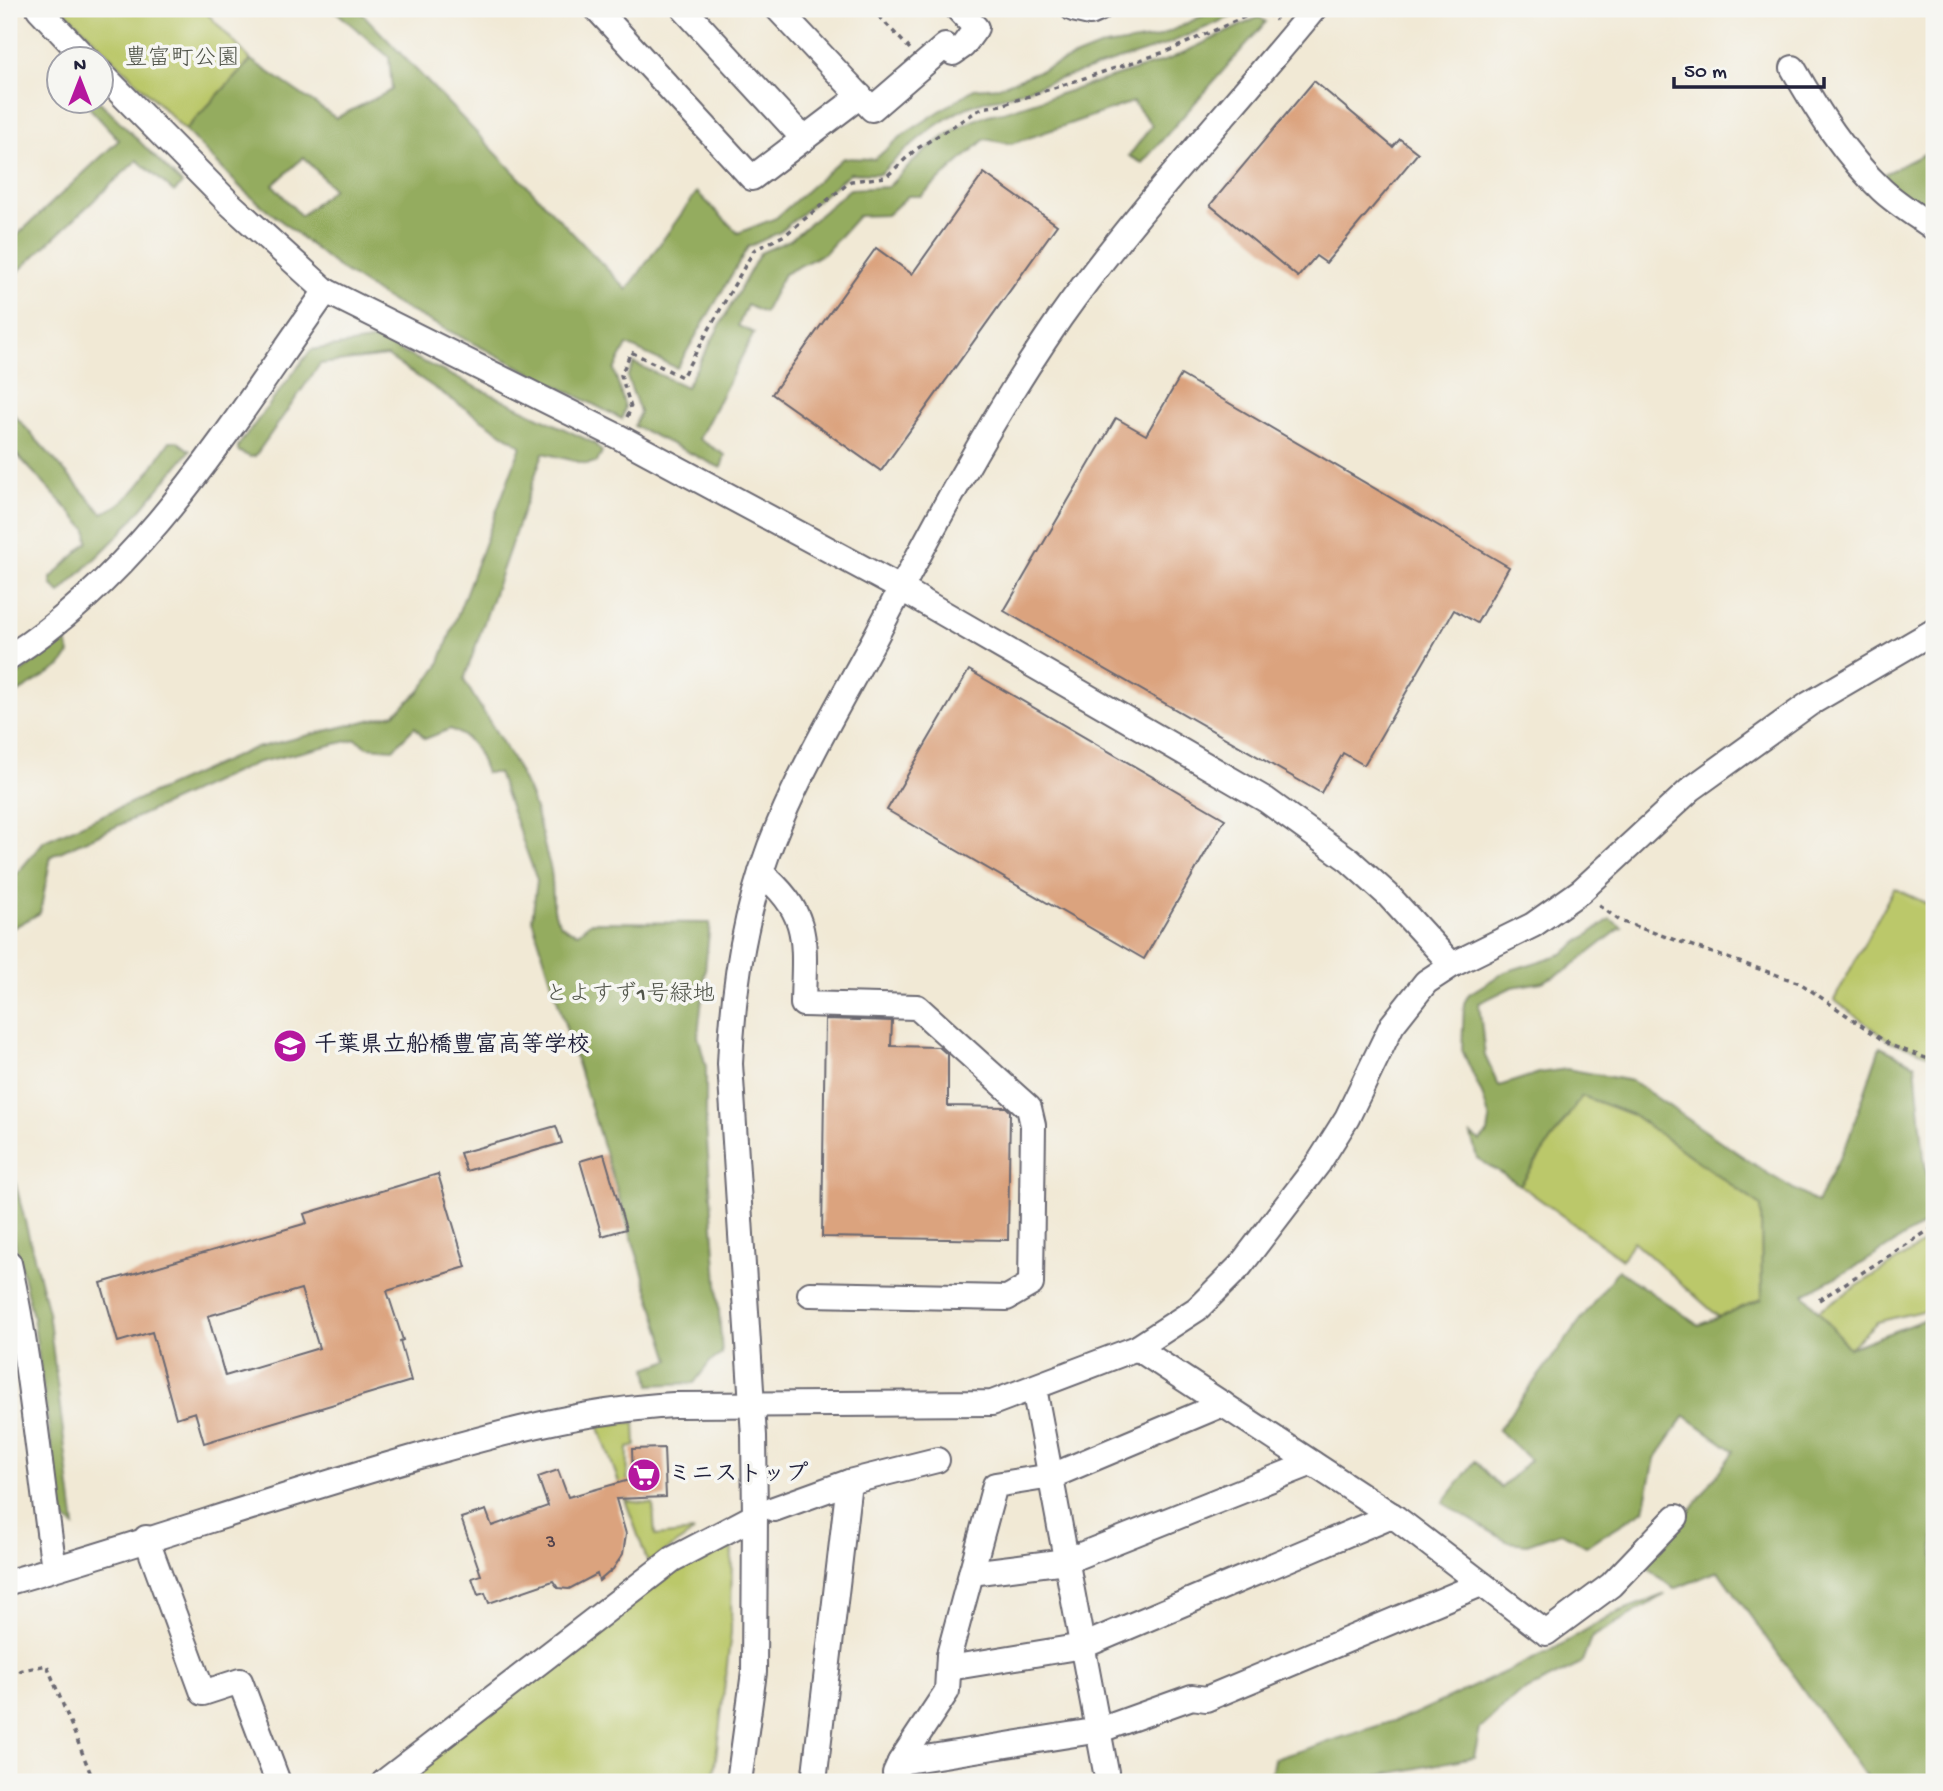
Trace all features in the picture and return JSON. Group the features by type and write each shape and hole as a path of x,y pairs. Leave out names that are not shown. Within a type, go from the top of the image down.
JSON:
{"street":[{"path":"39,9 75,46"},
{"path":"597,9 752,178 860,96"},
{"path":"684,9 804,139"},
{"path":"778,9 873,109 945,46 953,52 974,34 976,28 958,9"},
{"path":"1073,9 1090,13 1099,9"},
{"path":"739,1782 754,1672 765,1512 751,1404 730,1064 740,954 761,873 794,791 900,588 1015,386 1112,248 1314,9"},
{"path":"1793,68 1820,117 1856,162 1882,190 1934,228"},
{"path":"116,88 229,203 326,291 619,437 900,588 1266,800 1310,829 1388,895 1452,965"},
{"path":"9,657 60,619 95,587 175,501 326,291"},
{"path":"9,1582 281,1496 548,1421 630,1408 751,1404 992,1403 1137,1348 1197,1309 1240,1266 1325,1152 1347,1118 1392,1025 1426,982 1452,965 1533,925 1580,891 1691,789 1809,704 1930,640"},
{"path":"761,873 777,886 796,909 804,937 803,1004 917,1007 1029,1108 1033,1125 1031,1284 1007,1298 810,1294"},
{"path":"9,1263 35,1410 54,1568"},
{"path":"1137,1348 1392,1515 1546,1633 1611,1585 1676,1517"},
{"path":"1034,1388 1106,1772"},
{"path":"898,1772 947,1691 948,1668 995,1485 1052,1476 1223,1404"},
{"path":"384,1782 673,1559 765,1512 849,1482 937,1460"},
{"path":"971,1573 1066,1561 1312,1463"},
{"path":"814,1782 849,1482"},
{"path":"948,1668 1083,1646 1392,1515"},
{"path":"146,1538 203,1693 240,1681 278,1782"},
{"path":"898,1772 1100,1730 1192,1697 1206,1699 1481,1584"}],"path":[{"path":"872,9 925,64"},
{"path":"624,426 631,408 621,375 631,352 682,377 754,250 785,235 851,181 886,177 915,150 982,108 1001,105 1168,51 1262,9 1276,20"},
{"path":"1580,891 1620,921 1800,983 1890,1045 1934,1061"},
{"path":"1819,1300 1934,1227"},
{"path":"9,1673 43,1663 51,1670 93,1782"}],"green space":[{"name":"豊富町公園","path":"63,9 203,9 251,60 185,130 116,62 116,46 100,46"},
{"path":"333,9 358,9 627,290 697,192 738,233 776,218 843,158 875,159 903,135 974,89 999,87 1099,47 1156,38 1217,9 1249,9 1165,45 1000,98 983,101 935,126 880,174 850,173 780,232 748,247 677,368 627,345 614,370 625,407 622,419 390,301 339,268 243,190 185,130 251,60 336,118 392,90 389,57","holes":["304,157 333,189 301,216 273,185"]},
{"path":"1259,17 1266,22 1142,163 1129,156 1152,125 1133,102 1011,144 985,139 921,196 908,196 887,215 858,216 825,253 784,274 764,313 747,305 738,326 754,333 699,439 725,455 721,468 634,426 640,412 627,377 634,363 686,387 760,253 790,240 850,189 888,187 926,151 970,122 1170,59"},
{"path":"97,116 114,116 182,184 174,192 137,160 9,280 9,243 119,140"},
{"path":"1934,149 1934,223 1876,178"},
{"name":"とよすず1号緑地","path":"377,340 594,443 602,452 597,462 587,464 543,453 464,680 513,760 531,797 550,866 554,907 560,923 578,933 591,922 710,923 698,1036 706,1067 706,1126 722,1354 710,1362 694,1383 650,1385 647,1368 670,1360 532,919 537,880 498,773 486,773 477,752 469,741 458,733 450,729 425,739 415,727 393,749 367,747 356,739 256,763 51,856 40,913 9,930 9,883 44,841 252,749 394,714 419,692 438,667 521,446 387,356 320,364 255,456 250,457 238,451 238,446 311,350"},
{"path":"9,409 102,513 123,501 132,492 170,441 177,441 190,451 121,533 60,593 51,584 51,578 88,542 87,530 9,446"},
{"path":"65,639 70,653 61,666 9,698 9,681"},
{"path":"1894,888 1934,907 1934,1056 1890,1041 1834,1000"},
{"path":"1610,919 1622,927 1567,970 1542,982 1512,987 1479,1003 1485,1056 1499,1086 1539,1073 1567,1069 1632,1081 1767,1173 1817,1203 1849,1138 1880,1047 1915,1064 1924,1157 1934,1218 1863,1263 1804,1294 1849,1348 1934,1316 1934,1782 1870,1782 1718,1571 1674,1589 1643,1564 1679,1526 1734,1451 1685,1416 1655,1459 1644,1510 1586,1546 1561,1532 1527,1544 1508,1542 1443,1503 1475,1461 1501,1488 1530,1460 1498,1430 1618,1270 1699,1325 1762,1299 1761,1206 1633,1115 1582,1096 1520,1185 1477,1158 1471,1135 1480,1141 1488,1133 1490,1120 1482,1094 1462,1050 1464,1003 1469,994 1505,972 1562,954"},
{"path":"1582,1096 1633,1115 1761,1206 1762,1299 1719,1317 1633,1241 1622,1259 1520,1185"},
{"path":"9,1158 48,1312 75,1527 61,1516 33,1317 9,1218"},
{"path":"1934,1237 1934,1308 1877,1322 1849,1348 1818,1311"},
{"path":"635,1422 636,1446 628,1448 627,1501 653,1504 655,1536 694,1532 648,1563 598,1425"},
{"path":"732,1539 731,1632 713,1782 417,1782 410,1772 677,1568"},
{"path":"1666,1594 1591,1638 1581,1664 1517,1695 1480,1729 1474,1757 1366,1778 1362,1782 1261,1782 1270,1779 1274,1759 1412,1715 1550,1651 1613,1614"}],"building":[{"path":"1314,81 1393,147 1400,139 1418,153 1326,263 1316,256 1298,277 1210,205"},
{"path":"984,173 1057,225 881,471 772,394 876,248 912,274"},
{"path":"1181,375 1509,567 1477,623 1454,610 1364,765 1343,753 1321,793 1004,611 1116,418 1146,435"},
{"path":"969,670 1225,819 1144,959 887,810"},
{"path":"825,1019 892,1021 891,1046 939,1047 948,1055 948,1106 1006,1107 1010,1111 1008,1240 822,1237"},
{"path":"556,1126 562,1143 466,1171 460,1153"},
{"path":"604,1154 626,1229 602,1236 580,1161"},
{"path":"438,1174 466,1267 387,1291 403,1340 400,1341 411,1381 204,1443 195,1412 176,1418 152,1332 118,1342 101,1283 307,1223 304,1214","holes":["301,1289 319,1348 225,1376 208,1316"]},
{"path":"664,1448 666,1497 616,1499 626,1534 623,1554 613,1569 599,1581 597,1574 569,1589 558,1588 553,1581 489,1603 485,1593 478,1595 472,1578 481,1575 461,1518 486,1510 492,1526 548,1506 538,1477 558,1470 568,1497 633,1479 632,1449"}],"place":[{"name":"千葉県立船橋豊富高等学校","path":"290,1046"},
{"name":"ミニストップ","path":"644,1475"}]}
